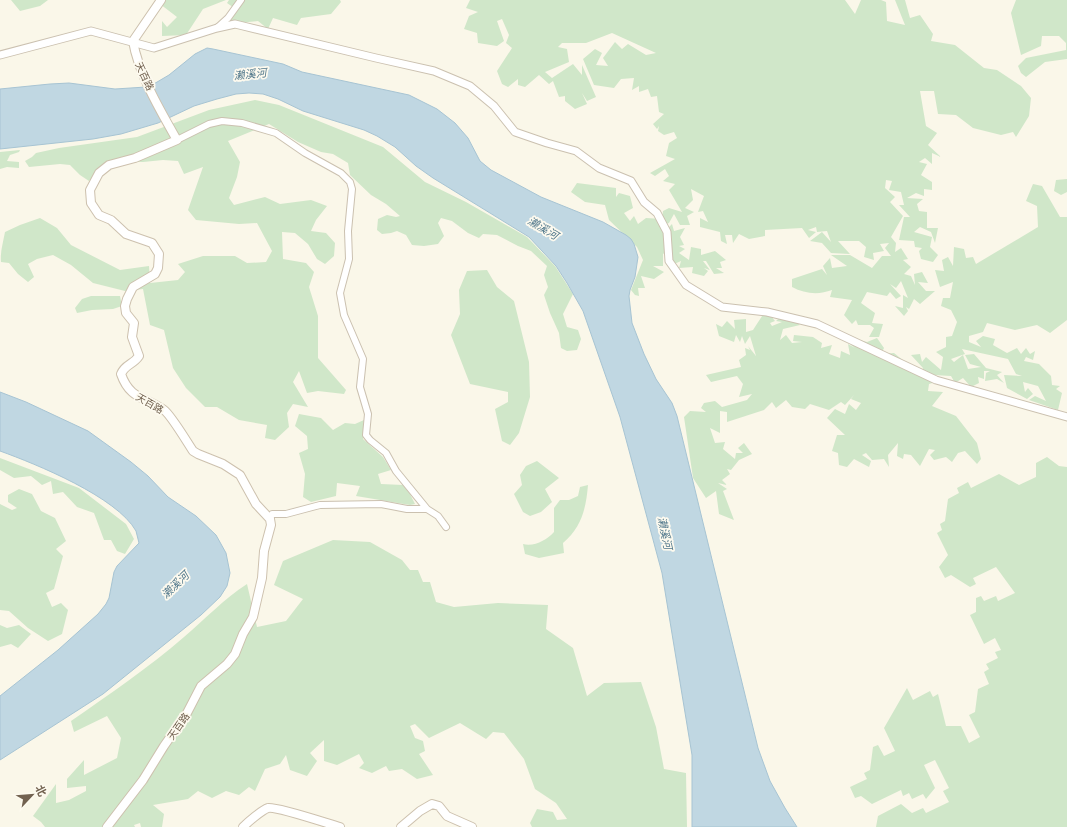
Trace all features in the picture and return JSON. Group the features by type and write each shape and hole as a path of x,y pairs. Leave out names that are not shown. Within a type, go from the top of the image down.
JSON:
{"main road":[{"path":"133,42 160,0"},
{"name":"天百路","path":"108,827 143,780 187,713 201,686 227,664 235,654 243,634 254,617 262,578 264,551 271,525 270,519 256,504 240,475 223,464 193,451 165,410 135,396 123,380 121,374 123,368 135,362 139,356 132,337 134,323 126,313 125,306 127,299 133,287 155,274 158,268 159,254 152,242 126,234 111,220 99,214 91,203 90,190 99,174 109,165 135,158 177,140 141,70 135,55 133,42"},
{"path":"401,827 420,811 432,804 439,806 447,816 472,827"},
{"path":"244,827 263,810 269,807 340,827"}],"street":[{"path":"217,28 228,18 241,0"},
{"path":"0,55 91,31 154,48 217,28 235,24 434,71 470,86 494,106 515,132 576,152 599,168 631,181 644,202 657,213 667,232 669,261 686,285 722,307 767,312 817,324 936,380 1067,416"},
{"path":"177,140 209,124 222,121 242,123 276,133 305,153 341,173 350,182 352,189 348,231 349,259 340,293 344,315 363,359 360,387 368,414 366,434 370,440 386,453 396,471 427,509 438,516 446,527"},
{"path":"270,519 272,514 286,514 320,505 381,504 407,509 427,509"}],"green space":[{"path":"11,0 48,0 40,6 20,11"},
{"path":"162,0 226,0 203,9 186,35 162,36 162,21 167,27 177,17 160,4"},
{"path":"229,0 340,0 341,2 331,14 301,18 297,25 273,18 268,29 258,21 228,24 225,18 237,10 227,3"},
{"path":"470,0 845,0 855,14 861,0 881,0 886,2 887,21 905,25 895,0 905,0 910,18 920,15 933,34 931,41 955,45 984,68 997,70 1021,86 1031,98 1029,116 1016,137 1013,132 1001,135 973,128 956,115 938,114 934,91 920,91 926,126 937,133 928,145 941,157 932,153 932,164 925,158 919,162 927,164 921,175 932,182 932,190 924,189 924,196 916,193 907,198 923,199 917,204 919,211 927,212 927,228 938,228 935,243 931,232 920,227 914,232 932,237 930,247 938,255 933,262 921,259 919,251 922,248 915,247 914,241 899,240 904,217 910,217 899,205 904,205 901,192 889,190 892,181 886,180 885,188 895,197 890,202 903,216 891,237 896,243 895,252 901,248 908,259 903,260 911,267 904,274 911,276 915,285 914,274 922,272 928,283 918,282 926,291 935,291 920,304 914,299 909,309 906,307 908,311 904,316 895,306 903,308 903,295 908,298 901,281 896,288 890,284 901,296 896,299 890,292 887,296 867,292 861,303 875,313 872,323 883,324 879,337 869,337 874,328 870,325 858,325 856,320 852,324 844,315 852,300 830,297 832,290 817,293 802,291 792,287 792,279 822,269 827,275 823,266 830,258 832,268 847,266 831,255 850,255 872,268 882,256 891,256 885,248 889,243 880,244 884,251 873,253 874,260 864,257 866,247 859,241 838,241 850,254 831,253 822,243 810,241 822,232 831,242 827,231 817,232 816,227 808,230 816,232 809,238 802,228 765,230 765,236 749,239 739,234 733,243 732,235 725,235 727,244 721,241 720,232 700,227 700,218 708,222 703,211 698,212 704,196 691,189 693,200 685,208 694,212 687,216 690,225 680,225 674,214 669,223 661,226 666,230 672,224 674,231 685,228 680,237 684,245 679,246 685,249 679,253 689,260 691,247 701,249 701,255 715,251 726,260 720,262 722,268 716,268 724,273 714,274 706,261 703,261 710,270 704,268 708,271 704,276 692,273 693,267 679,268 681,261 672,265 671,248 663,254 663,266 653,266 664,272 654,279 641,276 645,288 638,288 639,296 635,295 631,290 643,260 637,247 609,220 605,205 585,202 571,192 577,183 616,188 616,197 619,193 630,196 633,208 624,213 630,221 634,216 638,224 646,218 662,219 663,211 669,208 682,212 669,190 675,184 663,181 669,176 665,169 655,176 650,173 675,159 666,156 669,143 677,138 674,132 664,135 658,131 659,126 657,129 653,124 664,114 659,112 657,96 651,97 648,89 639,92 639,86 632,90 634,78 621,79 614,88 594,85 583,59 595,49 602,53 596,65 608,66 603,58 615,42 622,49 628,44 646,55 656,53 612,33 586,43 562,43 558,47 567,49 569,62 545,72 552,78 573,64 582,75 582,65 596,97 587,101 582,93 587,104 575,109 565,101 565,96 559,97 553,81 549,84 539,75 525,87 518,85 518,79 508,87 502,84 497,71 512,48 506,43 509,35 502,19 497,21 504,41 497,46 478,43 477,33 464,29 469,16 478,12 466,8"},
{"path":"1016,0 1067,0 1067,59 1045,62 1026,77 1021,73 1018,66 1026,58 1066,50 1066,43 1059,36 1042,36 1041,46 1021,55 1011,13"},
{"path":"255,100 279,105 383,147 425,182 466,202 527,237 555,266 573,294 563,314 567,327 578,330 581,339 577,350 567,351 561,348 559,333 544,295 548,287 544,275 547,266 531,251 497,235 483,234 479,238 468,233 452,221 441,218 438,223 444,236 438,244 424,246 412,245 406,235 397,231 382,234 377,230 378,219 387,215 396,217 400,216 386,204 371,195 350,175 348,163 333,154 321,152 298,142 269,124 228,141 240,162 237,177 229,198 234,205 265,197 280,204 311,200 327,206 316,220 311,231 326,233 335,243 334,256 325,264 317,259 308,244 295,233 282,232 283,259 306,263 314,272 309,287 318,316 318,358 346,390 344,394 318,391 307,393 299,371 293,382 308,407 293,404 287,413 289,427 275,440 265,438 267,425 239,420 217,407 205,407 186,388 173,368 164,330 150,325 143,289 125,291 93,283 71,265 53,255 37,259 28,264 34,277 28,282 18,274 9,263 1,262 1,251 5,232 40,218 57,228 71,245 120,270 149,266 150,283 178,280 185,272 178,264 203,256 235,256 247,263 266,262 272,251 257,223 239,224 196,220 188,210 203,167 184,174 178,161 107,161 89,181 80,175 70,165 60,164 29,167 25,161 36,153 59,148 137,137 209,110"},
{"path":"20,150 19,152 10,155 7,161 19,162 19,168 7,167 0,169 0,152"},
{"path":"1067,179 1067,192 1061,195 1054,191 1056,180"},
{"path":"1033,184 1042,186 1060,217 1067,217 1067,320 1050,333 1037,325 1015,330 987,323 983,332 969,336 969,342 981,347 976,341 983,336 995,339 993,345 1007,353 1017,348 1021,354 1026,348 1030,354 1035,351 1033,360 1026,357 1024,361 1039,364 1051,376 1052,385 1060,386 1056,389 1062,393 1058,410 1029,400 1035,396 1046,401 1038,386 1023,382 1025,392 1028,388 1033,394 1027,399 1007,388 1004,375 1022,376 1016,374 1008,359 962,349 965,354 951,359 954,362 963,355 968,369 981,367 970,364 965,355 974,354 986,368 1002,372 997,375 1004,383 997,379 985,381 986,373 990,371 984,371 984,379 978,377 979,383 971,387 963,378 955,383 951,376 934,375 939,381 929,384 928,391 943,392 932,406 956,416 977,443 981,459 977,464 965,451 958,453 952,462 946,457 934,460 930,455 935,450 929,449 920,466 911,455 904,454 903,459 897,456 898,443 888,455 889,467 884,459 872,460 866,453 862,455 871,461 869,467 854,459 847,467 839,465 838,453 832,451 837,435 845,435 827,418 835,409 845,414 849,404 856,410 861,403 851,399 854,395 845,405 841,402 829,410 810,404 805,409 792,407 786,400 776,408 772,402 764,410 727,422 727,412 720,411 720,433 710,428 715,443 725,442 723,449 735,459 736,453 743,453 738,448 744,443 752,454 739,460 731,470 727,469 730,474 722,480 727,485 718,483 727,489 723,491 734,520 719,514 716,491 706,498 693,478 684,417 690,411 706,412 701,408 704,403 715,401 722,407 747,400 752,394 739,397 743,384 737,376 711,382 706,375 741,367 739,360 746,355 745,348 750,350 748,346 756,356 750,336 745,344 742,336 740,342 736,335 734,342 719,336 716,324 722,327 727,321 735,329 734,320 746,319 746,332 753,330 766,310 775,321 770,323 772,326 782,322 776,321 784,314 800,325 783,329 780,340 786,335 792,343 802,342 793,341 794,335 813,337 822,343 821,348 832,345 829,354 840,358 841,351 850,355 848,344 855,348 851,345 852,338 867,342 877,338 884,348 881,354 894,353 920,374 923,368 911,355 920,354 922,362 926,357 941,370 943,357 936,352 946,347 946,337 952,336 957,322 951,310 941,306 943,298 950,298 953,282 940,287 935,270 944,271 942,260 948,257 953,266 954,247 964,249 966,258 973,257 976,264 1038,227 1037,206 1026,201"},
{"path":"487,270 497,287 514,301 529,362 530,397 519,433 510,445 502,441 495,409 508,402 508,392 470,384 451,335 460,314 459,290 467,271"},
{"path":"91,296 120,296 122,306 113,309 92,310 77,313 75,308 82,299"},
{"path":"299,414 321,418 333,430 345,423 355,424 364,420 363,439 383,457 391,470 378,474 381,484 403,485 415,504 410,505 356,496 360,486 337,483 336,496 311,502 303,497 305,474 299,453 308,449 307,436 295,426"},
{"path":"1047,457 1059,466 1067,467 1067,827 876,827 878,816 901,804 912,813 923,808 926,813 949,802 943,791 949,788 935,760 924,765 935,788 926,799 923,794 912,799 909,793 903,796 901,790 872,804 861,796 855,798 850,787 867,779 864,773 870,770 873,747 878,745 884,756 895,751 884,728 907,688 913,700 930,691 933,697 938,694 946,726 961,726 969,743 980,737 969,715 975,712 978,689 989,684 984,672 989,669 986,664 998,658 995,652 1001,650 995,638 984,644 970,615 976,612 976,598 981,596 984,601 996,596 998,601 1015,593 996,567 973,578 976,584 970,587 951,575 945,578 939,567 948,555 937,533 942,530 940,524 945,521 948,499 959,493 957,488 968,482 971,488 999,474 1019,485 1036,477 1036,463"},
{"path":"0,458 79,488 126,524 134,539 125,554 117,551 111,540 104,540 94,513 77,507 63,492 53,494 51,481 42,485 31,476 14,478 0,470"},
{"path":"537,461 559,478 545,489 552,502 541,512 530,516 523,512 514,494 522,485 520,475 526,466"},
{"path":"588,485 582,517 575,530 563,543 564,553 539,558 525,554 523,544 536,544 548,538 554,532 554,508 560,500 569,500 578,496 580,487"},
{"path":"19,489 32,494 41,511 55,518 66,541 56,549 63,556 54,589 46,593 52,607 61,603 68,610 62,634 48,641 28,628 9,611 0,610 0,504 12,510 17,508 8,502 8,495"},
{"path":"333,540 370,542 402,560 410,570 418,570 423,582 430,582 436,602 454,607 498,603 548,605 546,629 573,648 587,696 604,683 641,682 656,727 664,769 686,773 687,827 532,827 530,823 537,809 553,812 557,820 567,819 556,803 535,789 524,759 504,733 493,732 486,739 460,723 429,738 415,724 410,726 415,738 423,741 425,751 419,754 433,775 417,779 402,769 389,771 386,766 372,773 359,768 364,763 359,754 337,765 324,761 324,740 310,753 317,761 307,776 290,770 286,755 280,764 265,769 255,791 249,787 239,795 226,791 212,798 198,791 188,799 153,805 164,814 162,827 141,827 140,823 134,825 135,827 45,827 33,816 56,784 56,803 69,800 86,791 86,786 67,788 67,779 84,760 84,775 117,758 121,738 107,716 74,732 71,721 157,659 222,603 247,584 257,627 286,621 303,599 274,585 283,561"},
{"path":"0,625 7,628 19,625 31,634 18,648 11,644 0,647"}],"water":[{"name":"濑溪河","path":"207,48 283,64 302,72 409,95 437,109 455,123 468,138 480,161 491,170 541,197 603,222 631,239 638,257 635,277 629,296 632,323 656,379 672,403 677,416 758,748 770,781 797,827 692,827 692,755 662,573 620,417 583,311 556,266 529,237 433,178 416,166 395,147 377,136 364,130 303,111 278,99 263,94 236,94 217,99 194,106 158,123 121,134 93,139 0,149 0,89 69,83 115,89 146,87 169,75 195,54"},
{"name":"濑溪河","path":"0,392 26,402 88,431 131,462 148,476 168,497 196,516 216,535 226,553 230,573 227,586 220,597 201,615 103,694 0,760 0,696 58,650 98,614 109,598 114,572 117,566 139,543 136,531 126,518 94,494 54,473 0,451"}]}
